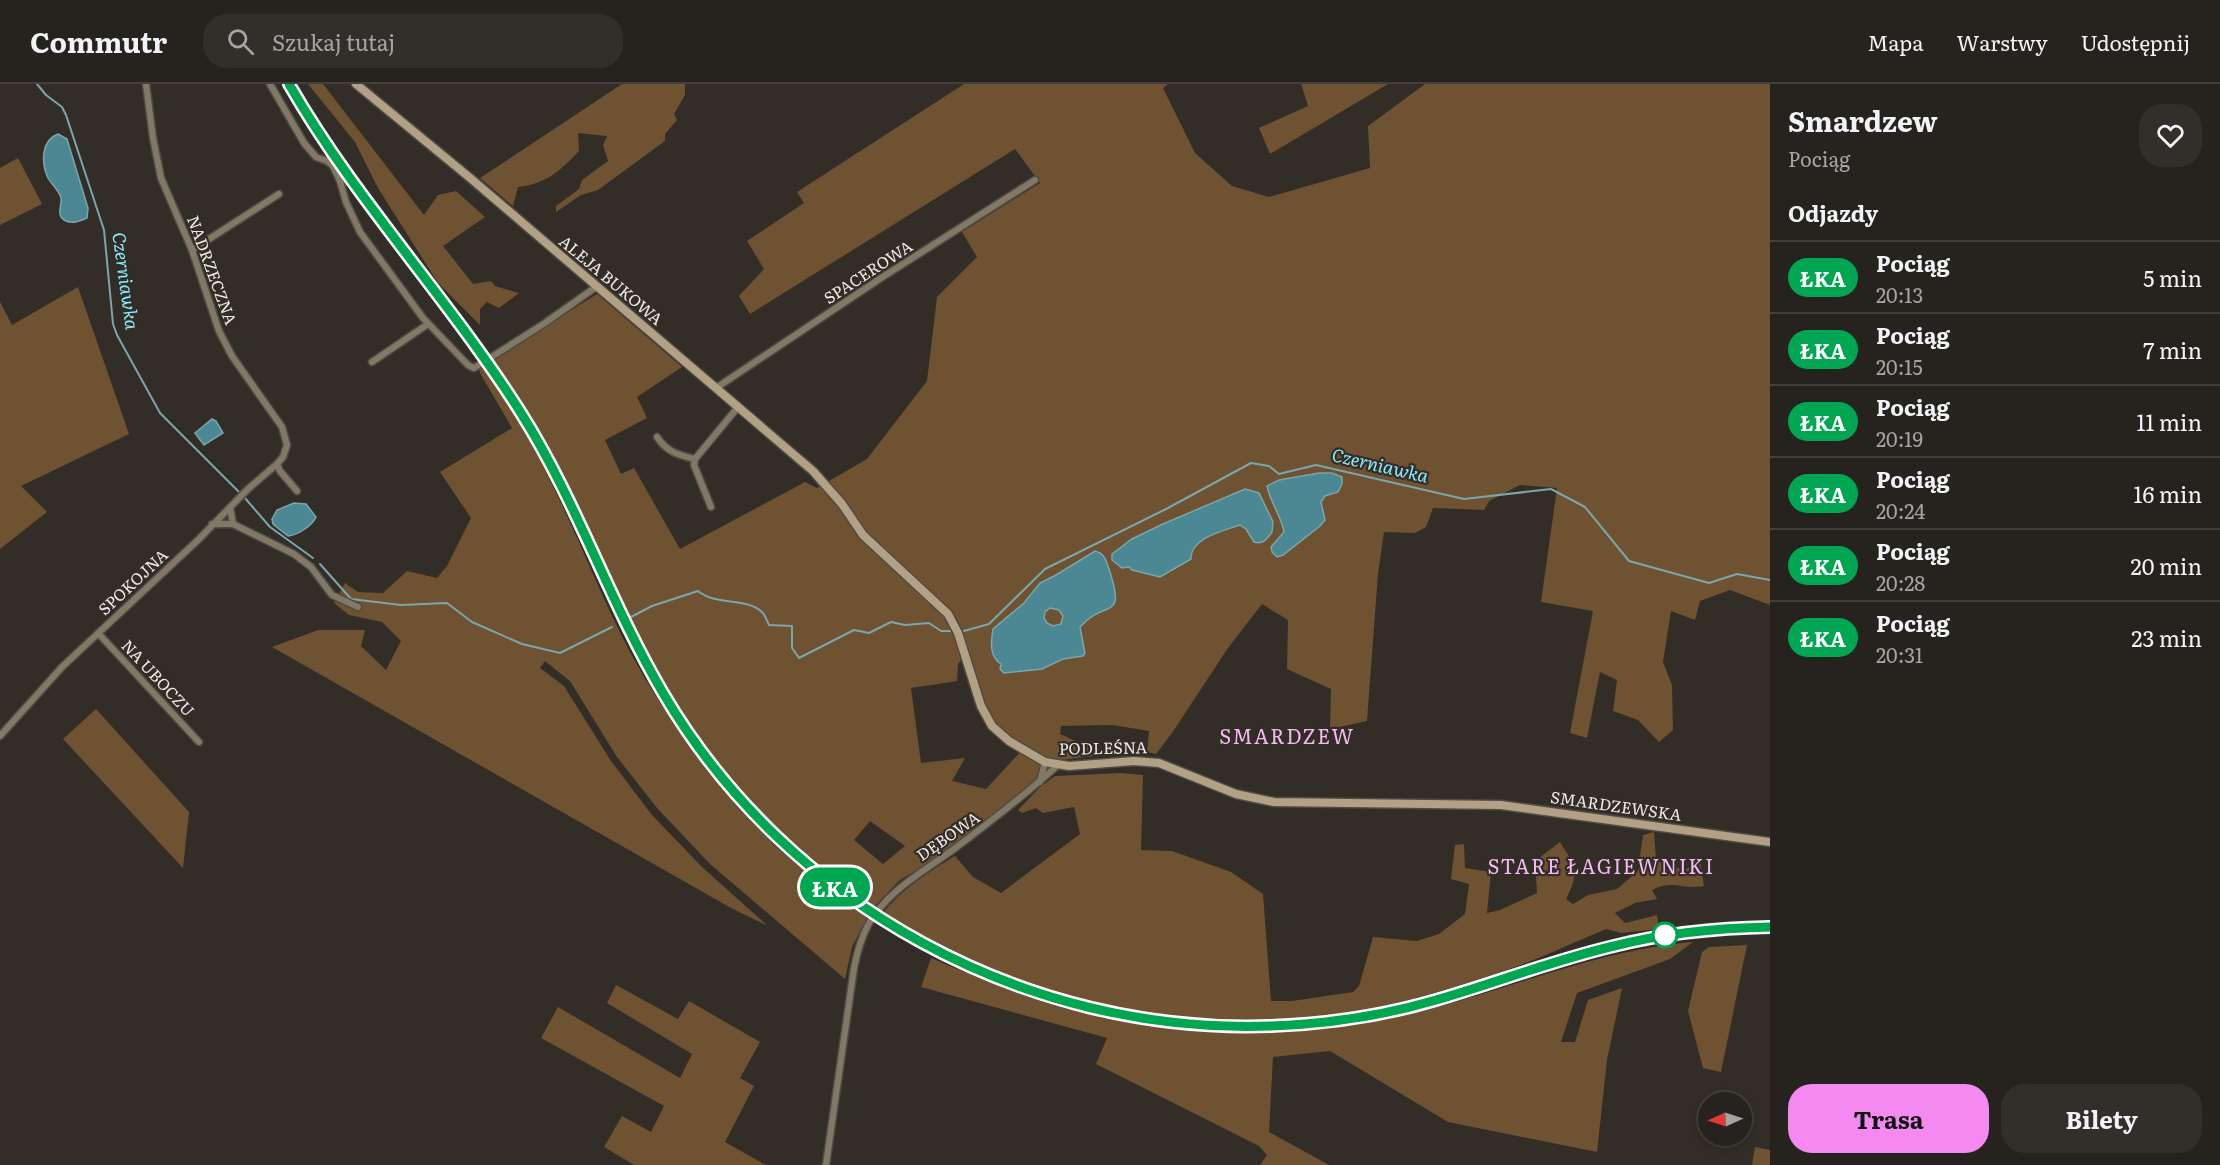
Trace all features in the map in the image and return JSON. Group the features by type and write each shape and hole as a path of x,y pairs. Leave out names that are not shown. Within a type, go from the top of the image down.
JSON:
{"street":[{"name":"NADRZECZNA","path":"146,84 161,178 192,249 219,331 236,363 282,427 286,440 286,451"},
{"path":"270,84 304,143 316,157 333,166 360,232 428,324 463,361 474,368 596,287"},
{"name":"ALEJA BUKOWA","path":"356,84 806,465 842,504"},
{"name":"SPACEROWA","path":"716,388 1035,180"},
{"path":"192,249 279,194"},
{"path":"372,362 428,324"},
{"path":"711,507 694,465 695,459 738,407"},
{"path":"657,437 672,453 695,459"},
{"name":"SPOKOJNA","path":"0,735 62,668 277,464 286,451"},
{"path":"277,464 297,491"},
{"name":"PODLEŚNA","path":"842,504 863,536 948,614 958,633 981,706 992,726 1009,741 1045,762 1069,766 1143,761 1159,763 1236,794 1274,802 1458,804"},
{"path":"230,507 232,524"},
{"path":"212,524 232,524 294,554 311,567 332,595 358,607"},
{"name":"NA UBOCZU","path":"98,633 199,742"},
{"path":"1040,782 1045,762"},
{"name":"DĘBOWA","path":"826,1165 854,968 862,939 875,915 903,885 999,816 1058,765"},
{"name":"SMARDZEWSKA","path":"1458,804 1501,805 1770,842"}],"shaded area":[{"path":"308,84 323,84 424,215 438,195 456,191 485,217 443,246 473,284 491,281 495,286 519,293 499,308 487,302 480,309 480,325 438,283 378,188 355,142"},
{"path":"622,84 685,84 685,95 674,114 677,120 665,134 665,141 598,190 581,195 556,212 556,206 579,189 582,180 608,161 603,145 607,136 578,133 579,151 545,180 518,187 513,206 480,178"},
{"path":"964,84 1168,84 1163,88 1195,153 1232,186 1269,197 1370,168 1368,126 1425,84 1770,84 1770,605 1730,590 1700,601 1695,620 1671,611 1663,662 1672,685 1673,730 1659,742 1638,720 1613,711 1617,680 1600,672 1587,738 1570,733 1593,611 1541,602 1557,488 1520,485 1489,501 1484,510 1433,508 1426,527 1415,533 1384,532 1378,574 1367,721 1330,729 1331,689 1287,669 1288,620 1262,604 1228,648 1156,754 1147,752 1149,731 1112,725 1061,726 1060,734 1087,746 1119,753 1045,762 1040,782 956,847 900,880 873,908 820,869 746,799 699,740 656,674 561,474 492,360 597,294 682,367 637,397 647,418 605,440 621,474 634,468 680,549 805,482 817,488 867,459 927,381 937,297 977,257 962,232 1040,183 1015,149 750,314 739,296 764,269 747,241 804,203 797,192","holes":["965,655 992,726 1023,749 986,789 952,781 965,758 921,763 911,688 957,681 958,664","870,821 905,846 883,864 854,840"]},
{"path":"1301,84 1388,84 1270,154 1259,128 1308,106"},
{"path":"18,158 42,204 0,225 0,168"},
{"path":"78,287 129,434 21,486 47,512 0,549 0,302 12,325"},
{"path":"484,366 535,451 632,656 675,725 723,790 759,829 799,866 867,918 852,947 845,979 710,864 657,808 617,757 570,681 545,661 540,668 564,686 611,761 652,815 702,867 768,926 731,908 272,647 318,630 365,630 361,646 386,670 401,641 382,622 349,615 334,603 345,583 358,592 383,593 407,571 437,578 447,566 471,518 440,472 512,428 480,373 479,369"},
{"path":"96,709 189,812 183,868 63,739"},
{"path":"1120,773 1143,775 1141,850 1172,851 1231,872 1263,894 1271,1001 1292,1001 1353,992 1359,986 1373,937 1417,941 1439,934 1465,914 1469,884 1451,879 1455,845 1464,844 1465,868 1491,872 1487,913 1500,910 1537,893 1535,861 1560,842 1573,864 1573,882 1566,899 1573,904 1588,895 1617,889 1638,871 1643,835 1654,832 1656,861 1684,870 1700,862 1704,886 1666,885 1652,890 1657,899 1635,903 1615,913 1625,923 1657,915 1659,929 1621,933 1606,929 1551,953 1478,980 1352,1013 1278,1022 1198,1020 1158,1016 1081,1002 1024,985 982,968 941,948 882,914 907,889 955,856 973,877 1001,893 1080,834 1074,807 1043,813 1036,808 1022,813 1018,810 1040,787 1055,776"},
{"path":"1693,942 1670,959 1577,993 1561,1042 1575,1042 1588,1000 1622,988 1607,1060 1597,1152 1448,1122 1330,1051 1273,1057 1269,1132 1329,1165 1260,1165 1267,1155 1259,1146 1096,1064 1107,1038 921,987 931,958 1027,996 1095,1015 1187,1028 1291,1030 1395,1017 1463,1000 1592,961 1659,946"},
{"path":"1747,945 1721,1072 1703,1068 1688,1011 1702,952 1709,947"},
{"path":"616,985 678,1019 689,1001 760,1042 740,1078 754,1086 725,1142 766,1165 634,1165 604,1147 622,1116 651,1132 664,1106 541,1038 558,1007 680,1078 692,1054 607,1003"},
{"path":"1755,1147 1770,1150 1770,1165 1752,1165"}],"water":[{"path":"58,134 67,139 88,208 87,218 76,222 62,218 59,192 48,178 44,166 44,153 48,141"},
{"path":"212,419 216,421 223,433 204,445 195,433"},
{"path":"1332,473 1342,477 1342,484 1338,492 1325,496 1321,502 1325,520 1283,555 1277,557 1271,547 1284,532 1267,486 1279,480"},
{"path":"1245,489 1259,493 1273,522 1272,532 1262,542 1254,542 1246,529 1240,525 1225,530 1202,541 1192,552 1191,559 1160,577 1132,570 1129,567 1122,568 1112,560 1112,554 1132,539"},
{"path":"294,503 306,504 316,517 304,530 288,536 273,524 272,519 277,510"},
{"path":"1095,551 1101,553 1114,586 1116,597 1114,603 1111,607 1089,618 1080,627 1085,653 1083,656 1063,659 1042,669 1004,673 993,653 991,644 993,629 1024,603 1040,583","holes":["1050,608 1059,610 1063,616 1061,624 1053,626 1047,623 1044,618 1045,612"]}],"waterway":[{"name":"Czerniawka","path":"37,84 46,95 62,107 66,115 104,230 113,324 117,335 160,413 240,493"},
{"name":"Czerniawka","path":"964,631 989,624 1045,569 1168,508 1251,463 1269,466 1279,474 1316,465 1464,499 1551,489 1585,507 1629,561 1709,583 1737,574 1770,580"},
{"name":"Czerniawka","path":"244,497 270,527 313,558"},
{"name":"Czerniawka","path":"320,564 351,599 401,605 447,603 472,622 522,644 560,653 612,627"},
{"name":"Czerniawka","path":"629,618 652,606 698,591 705,596 755,607 763,613 769,625 792,626 792,648 799,658 854,630 869,633 891,622 905,625 929,623 941,631 950,631"}],"railway":[{"path":"289,84 343,169 464,330 521,413 577,517 644,659 663,693 715,769 776,836 845,894 922,942 1004,980 1090,1008 1180,1023 1271,1026 1333,1021 1395,1011 1592,951 1652,937 1770,927"}],"train":[{"name":"ŁKA","path":"289,84 329,150 485,361 522,415 564,489 631,634 653,675 672,709 705,756 742,801 780,840 844,894 899,931 988,975 1065,1002 1160,1021 1247,1027 1289,1026 1376,1015 1433,1001 1581,954 1644,939 1687,932 1770,927"}],"district":[{"name":"SMARDZEW","path":"1287,737"},
{"name":"STARE ŁAGIEWNIKI","path":"1601,867"}]}
